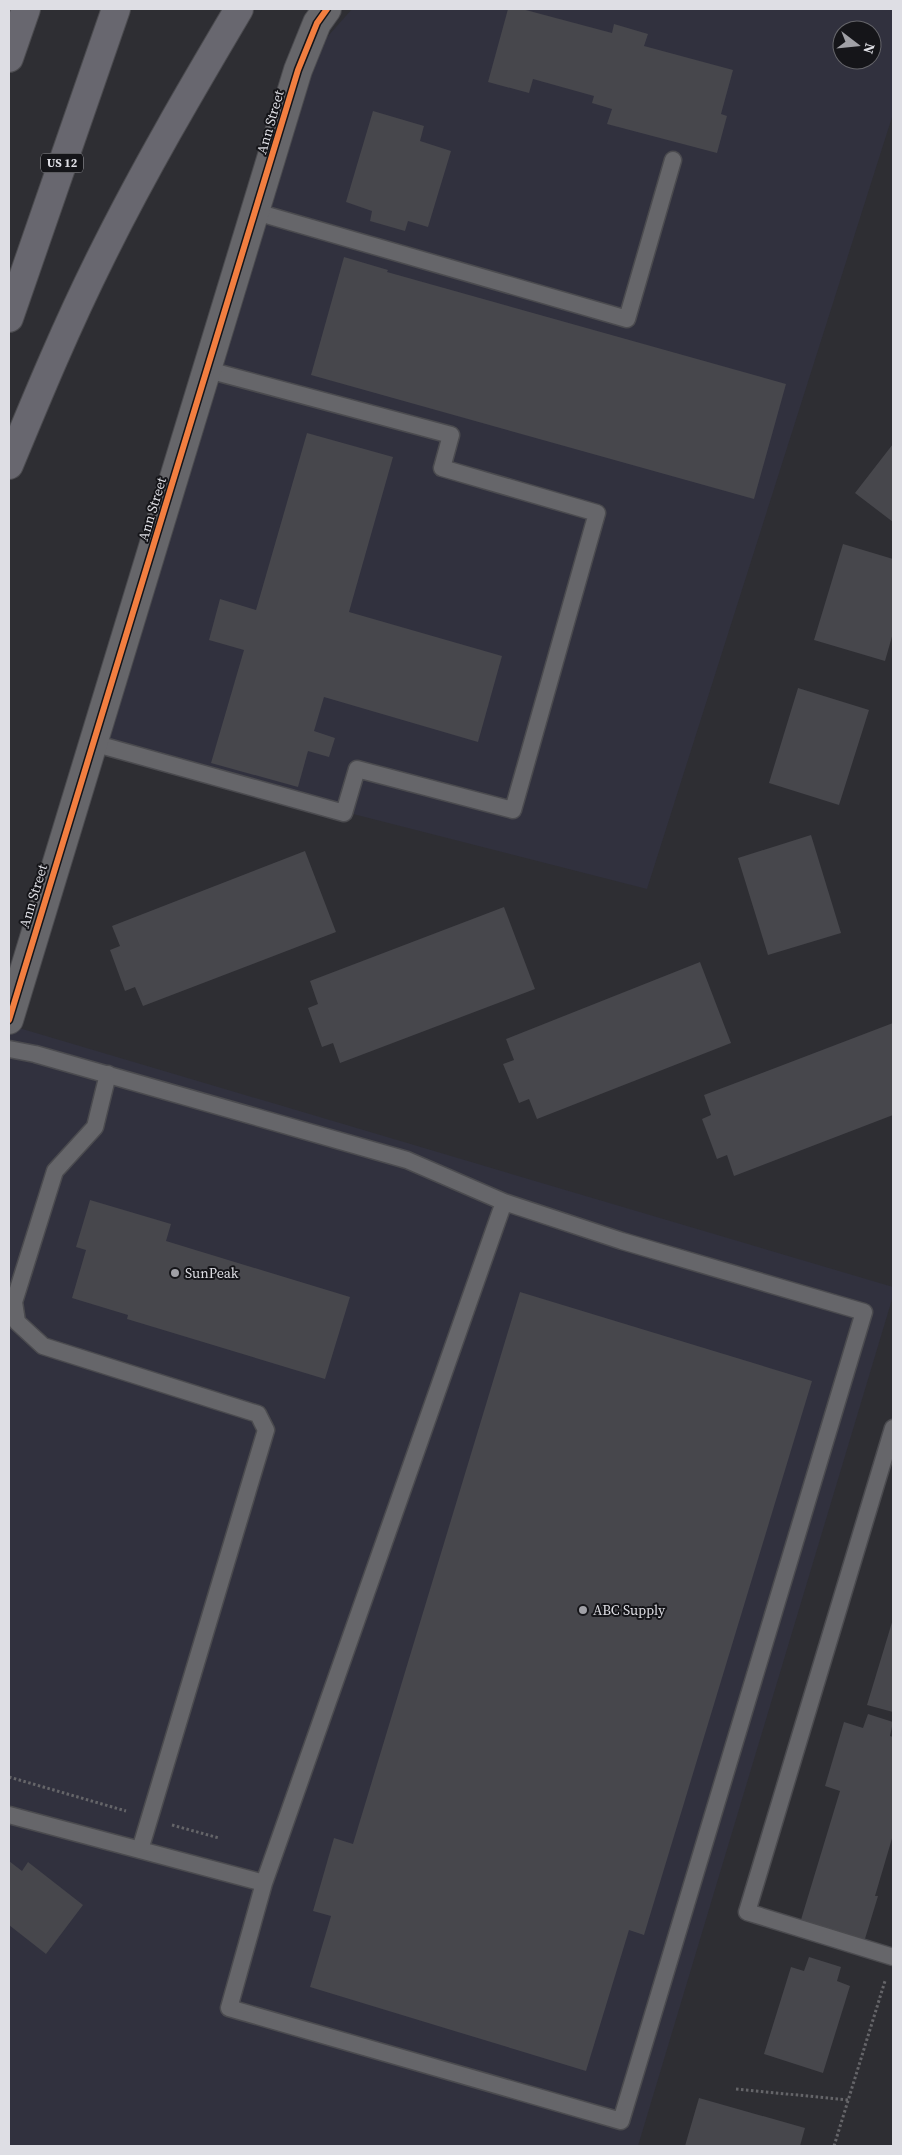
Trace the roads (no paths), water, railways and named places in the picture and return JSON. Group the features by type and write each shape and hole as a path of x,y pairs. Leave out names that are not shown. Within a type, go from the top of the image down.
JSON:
{"highway":[{"path":"9,58 26,9"},
{"name":"US 12","path":"9,318 116,9"},
{"path":"9,466 70,322 102,256 169,132 240,9"}],"street":[{"name":"Ann Street","path":"9,1020 298,70 317,23 327,9"}],"lane":[{"path":"256,212 627,319 673,160"},
{"path":"92,743 344,813 357,769 512,810 597,512 442,468 451,435 208,370"},
{"path":"9,1049 108,1074 407,1160 504,1202 622,1240 864,1312 621,2121 229,2008 264,1883 504,1202"},
{"path":"108,1074 95,1127 55,1171 14,1302 17,1322 43,1346 258,1414 266,1430 140,1850"},
{"path":"893,1428 746,1912 893,1957"},
{"path":"9,1815 264,1883"}],"place":[{"name":"SunPeak","path":"175,1273"},
{"name":"ABC Supply","path":"583,1610"}]}
